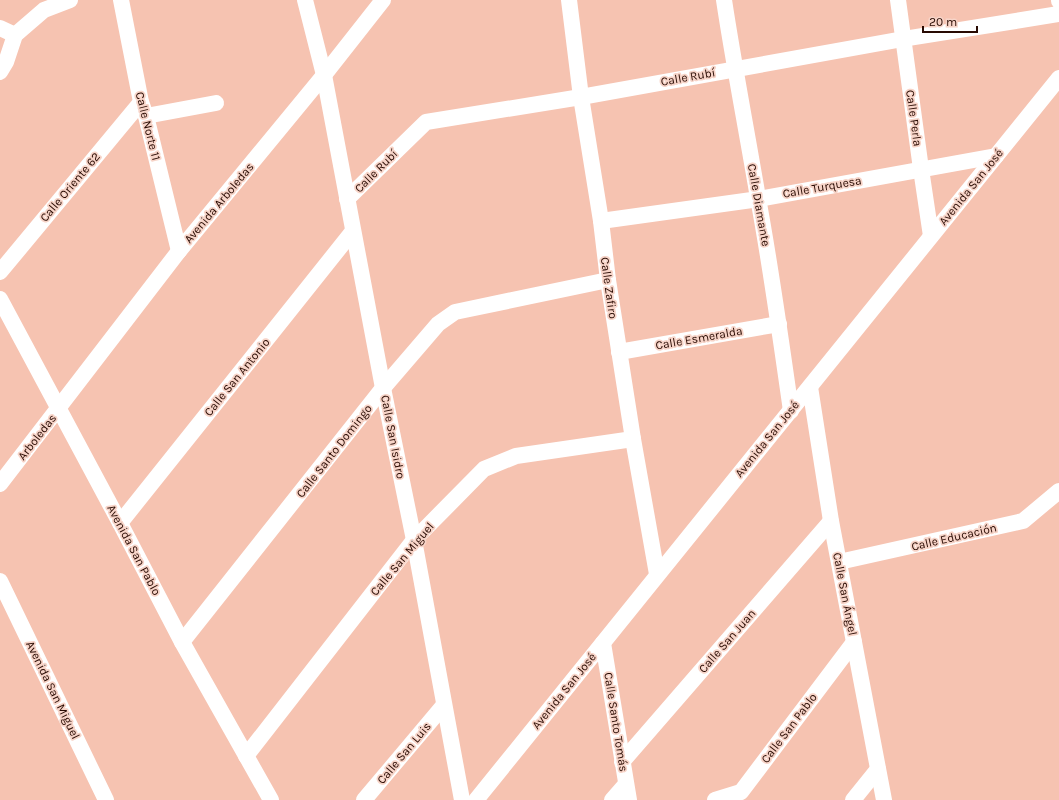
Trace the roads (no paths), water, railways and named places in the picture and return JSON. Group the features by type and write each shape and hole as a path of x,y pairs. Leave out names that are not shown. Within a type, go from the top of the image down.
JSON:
{"street":[{"path":"0,72 6,62 15,35 44,10 70,0"},
{"name":"Calle Norte 11","path":"121,0 144,109 179,251"},
{"name":"Calle San Isidro","path":"305,0 324,75 383,388 414,540 462,800"},
{"name":"Avenida Arboledas","path":"58,409 179,251 324,75 383,0"},
{"name":"Calle Zafiro","path":"568,0 619,352 657,574"},
{"name":"Calle Diamante","path":"724,0 779,324 791,411"},
{"name":"Calle Perla","path":"898,0 921,169 932,236"},
{"name":"Calle Rubí","path":"348,199 426,122 581,97 735,69 1059,14"},
{"path":"0,28 15,35"},
{"name":"Avenida San José","path":"476,800 1059,78"},
{"path":"144,109 216,103"},
{"name":"Calle Oriente 62","path":"0,272 144,109"},
{"name":"Calle Turquesa","path":"601,221 758,199 996,156"},
{"name":"Calle San Antonio","path":"120,523 354,231"},
{"name":"Calle Santo Domingo","path":"182,642 383,388 438,324 455,312 608,280"},
{"name":"Avenida San Pablo","path":"0,299 182,642 271,800"},
{"name":"Calle Esmeralda","path":"619,352 779,324"},
{"name":"Calle San Ángel","path":"810,387 831,521 884,800"},
{"name":"Arboledas","path":"0,484 58,409"},
{"name":"Calle San Miguel","path":"246,756 414,540 484,469 516,456 633,439"},
{"name":"Calle Educación","path":"839,562 1023,521 1059,491"},
{"name":"Calle San Juan","path":"622,762 831,521"},
{"name":"Avenida San Miguel","path":"0,580 106,800"},
{"name":"Calle San Pablo","path":"715,800 741,792 854,642"},
{"name":"Calle Santo Tomás","path":"603,643 629,800"},
{"name":"Calle San Luis","path":"364,800 444,706"},
{"path":"853,800 878,769"},
{"path":"612,800 626,784"}]}
